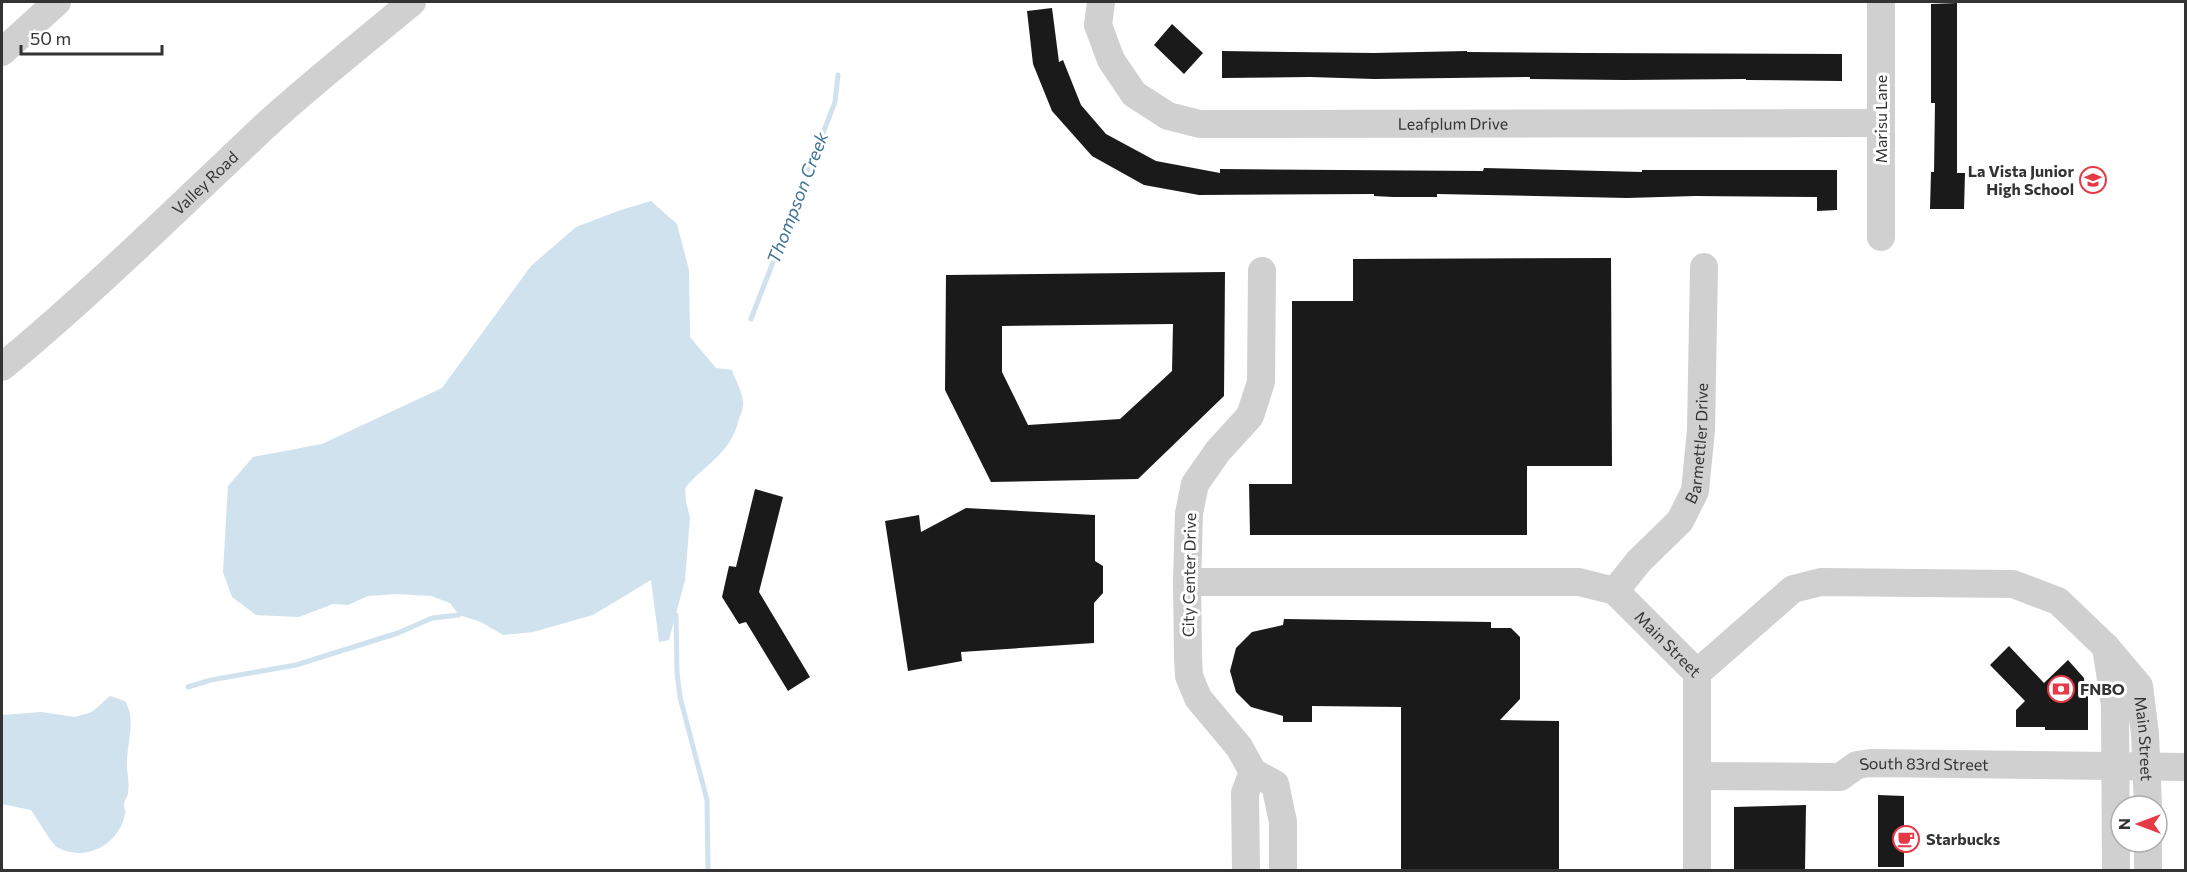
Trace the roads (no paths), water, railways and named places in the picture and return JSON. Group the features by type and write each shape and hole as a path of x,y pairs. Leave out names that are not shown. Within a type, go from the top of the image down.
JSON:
{"street":[{"path":"2,51 57,2"},
{"name":"Valley Road","path":"2,367 52,326 132,254 268,123 412,2"},
{"name":"Leafplum Drive","path":"1101,2 1098,25 1101,34 1111,60 1134,94 1168,116 1200,124 1881,123"},
{"name":"Marisu Lane","path":"1881,2 1881,237"},
{"name":"Barmettler Drive","path":"1616,591 1639,561 1680,521 1695,491 1701,430 1704,267"},
{"name":"City Center Drive","path":"1262,271 1261,382 1250,416 1218,452 1195,484 1189,513 1188,657 1189,676 1197,698 1239,747 1253,772 1275,784 1283,822 1282,870"},
{"path":"1187,582 1579,582 1616,591"},
{"name":"Main Street","path":"1616,591 1697,673 1793,589 1821,582 2013,584 2058,601 2106,647 2139,686 2148,767 2148,794"},
{"name":"Main Street","path":"2106,647 2115,705 2116,870"},
{"path":"1697,673 1697,870"},
{"name":"South 83rd Street","path":"1697,776 1840,777 1857,765 1870,763 2186,767"},
{"path":"1246,870 1245,793 1253,772"},
{"path":"2148,854 2148,870"}],"water":[{"path":"651,201 677,224 689,270 690,337 716,368 732,370 743,403 735,431 724,450 685,488 690,517 685,580 669,640 659,642 651,580 593,615 533,632 503,635 481,622 459,615 450,603 431,596 397,594 368,596 348,605 333,604 299,617 256,615 232,597 223,572 228,486 253,457 322,444 442,388 531,266 576,227"},
{"path":"110,696 125,701 130,715 125,814 116,834 99,848 79,853 68,851 55,845 31,810 2,804 2,715 41,712 75,717 92,712"}],"waterway":[{"name":"Thompson Creek","path":"751,319 835,102 838,75"},
{"path":"188,687 211,680 296,665 398,633 432,618 459,615"},
{"path":"676,615 677,673 680,697 707,800 708,870"}],"place":[{"name":"La Vista Junior High School","path":"2093,180"},
{"name":"FNBO","path":"2061,689"},
{"name":"Starbucks","path":"1906,839"}]}
